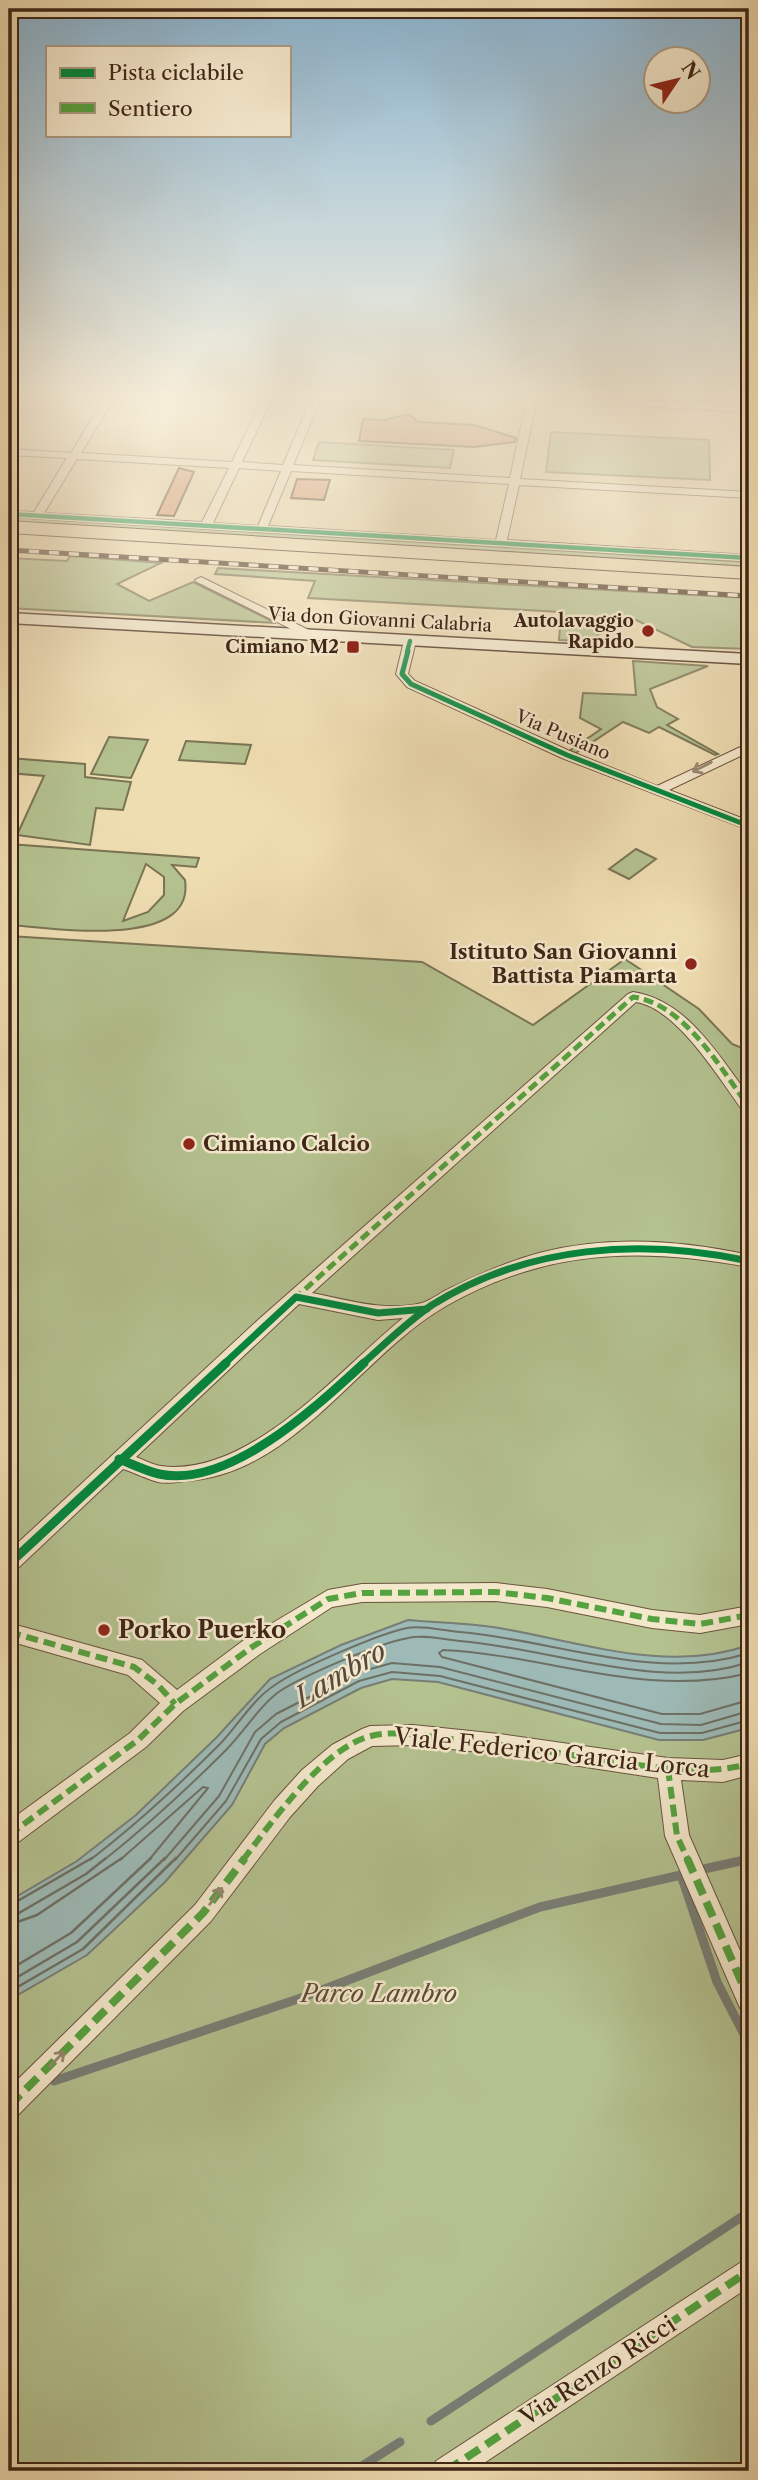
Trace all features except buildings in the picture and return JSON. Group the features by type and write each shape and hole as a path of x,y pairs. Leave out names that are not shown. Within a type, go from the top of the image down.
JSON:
{"highway":[{"path":"9,527 749,573"},
{"path":"9,537 749,581"}],"street":[{"path":"19,515 749,558"},
{"path":"207,524 211,515"},
{"path":"262,528 268,515"},
{"path":"501,543 507,515"},
{"path":"201,580 315,637"},
{"name":"Via don Giovanni Calabria","path":"9,618 749,659"},
{"name":"Via Pusiano","path":"410,642 402,674 408,682 544,745 749,826"},
{"path":"656,790 749,747"},
{"path":"9,1564 296,1297 633,997 648,997 664,1007 688,1031 749,1107"},
{"path":"119,1459 147,1473 180,1477 203,1471 246,1453 304,1416 427,1309 492,1276 540,1260 584,1251 660,1248 749,1261"},
{"path":"296,1297 378,1313 427,1309"},
{"path":"9,1835 138,1740 175,1703 252,1647 328,1599 362,1593 496,1592 547,1598 652,1619 700,1624 749,1615"},
{"path":"9,1632 134,1667 158,1685 175,1703"},
{"name":"Viale Federico Garcia Lorca","path":"9,2106 203,1913 282,1809 310,1778 340,1752 370,1736 412,1735 499,1744 668,1769 723,1771 749,1764"},
{"path":"668,1769 677,1836 749,1998"},
{"name":"Via Renzo Ricci","path":"446,2471 749,2271"}],"green space":[{"path":"9,517 749,562 749,567 9,522"},
{"path":"70,556 161,563 117,584 149,601 193,582 276,623 9,608 9,558 67,561"},
{"path":"218,568 749,598 749,649 692,647 632,618 586,641 559,640 561,612 308,598 315,581 215,574"},
{"path":"633,661 708,666 650,689 657,707 678,719 667,725 718,754 715,755 659,727 649,733 623,722 576,753 569,751 601,729 580,718 583,693 636,695"},
{"path":"109,737 148,740 131,778 91,774"},
{"path":"186,741 251,745 245,764 179,760"},
{"path":"9,758 85,764 85,777 131,782 123,810 96,808 90,845 17,835 44,776 9,773"},
{"path":"9,844 199,858 196,867 172,865 185,880 182,903 167,918 144,926 115,930 84,931 9,925","holes":["146,864 164,877 164,895 148,912 123,921"]},
{"path":"636,849 656,859 629,879 609,869"},
{"name":"Parco Lambro","path":"9,936 422,962 533,1025 625,959 699,1009 732,1044 749,1051 749,2471 9,2471"}],"water":[{"name":"Lambro","path":"408,1620 488,1626 624,1653 656,1656 687,1657 749,1645 749,1725 741,1730 703,1740 659,1740 438,1682 392,1679 361,1688 284,1728 265,1744 232,1805 165,1882 87,1955 9,2000 9,1901 77,1861 136,1815 217,1737 270,1679 341,1645"}],"waterway":[{"path":"704,1869 749,1859 744,1860"},
{"path":"54,2081 301,1998 540,1907 681,1875 717,1982 749,2044"},
{"path":"431,2421 749,2212"},
{"path":"354,2471 400,2442"}],"railway":[{"path":"9,550 749,596"}],"marked path":[{"path":"294,1299 633,997 648,999 680,1022 697,1039 749,1107"},
{"path":"9,1835 138,1740 175,1704 252,1647 328,1599 362,1593 496,1592 547,1598 652,1619 700,1624 749,1615"},
{"path":"9,1632 134,1667 158,1685 175,1704"},
{"path":"9,2106 203,1913 282,1809 310,1778 340,1752 370,1736 413,1735 499,1744 668,1769 723,1771 749,1764"},
{"path":"668,1769 677,1836 749,1999"},
{"path":"446,2471 749,2271"}],"cycle path":[{"path":"21,515 749,558"},
{"path":"410,641 402,674 411,684 567,755 749,826"},
{"path":"119,1459 161,1474 202,1472 244,1456 285,1430 324,1399 432,1305 506,1270 540,1259 574,1252 644,1247 680,1249 749,1261"},
{"path":"9,1564 296,1297 378,1313 427,1309"}],"place":[{"name":"Autolavaggio Rapido","path":"648,631"},
{"name":"Cimiano M2","path":"353,647"},
{"name":"Istituto San Giovanni Battista Piamarta","path":"691,964"},
{"name":"Cimiano Calcio","path":"189,1144"},
{"name":"Porko Puerko","path":"104,1630"}]}
